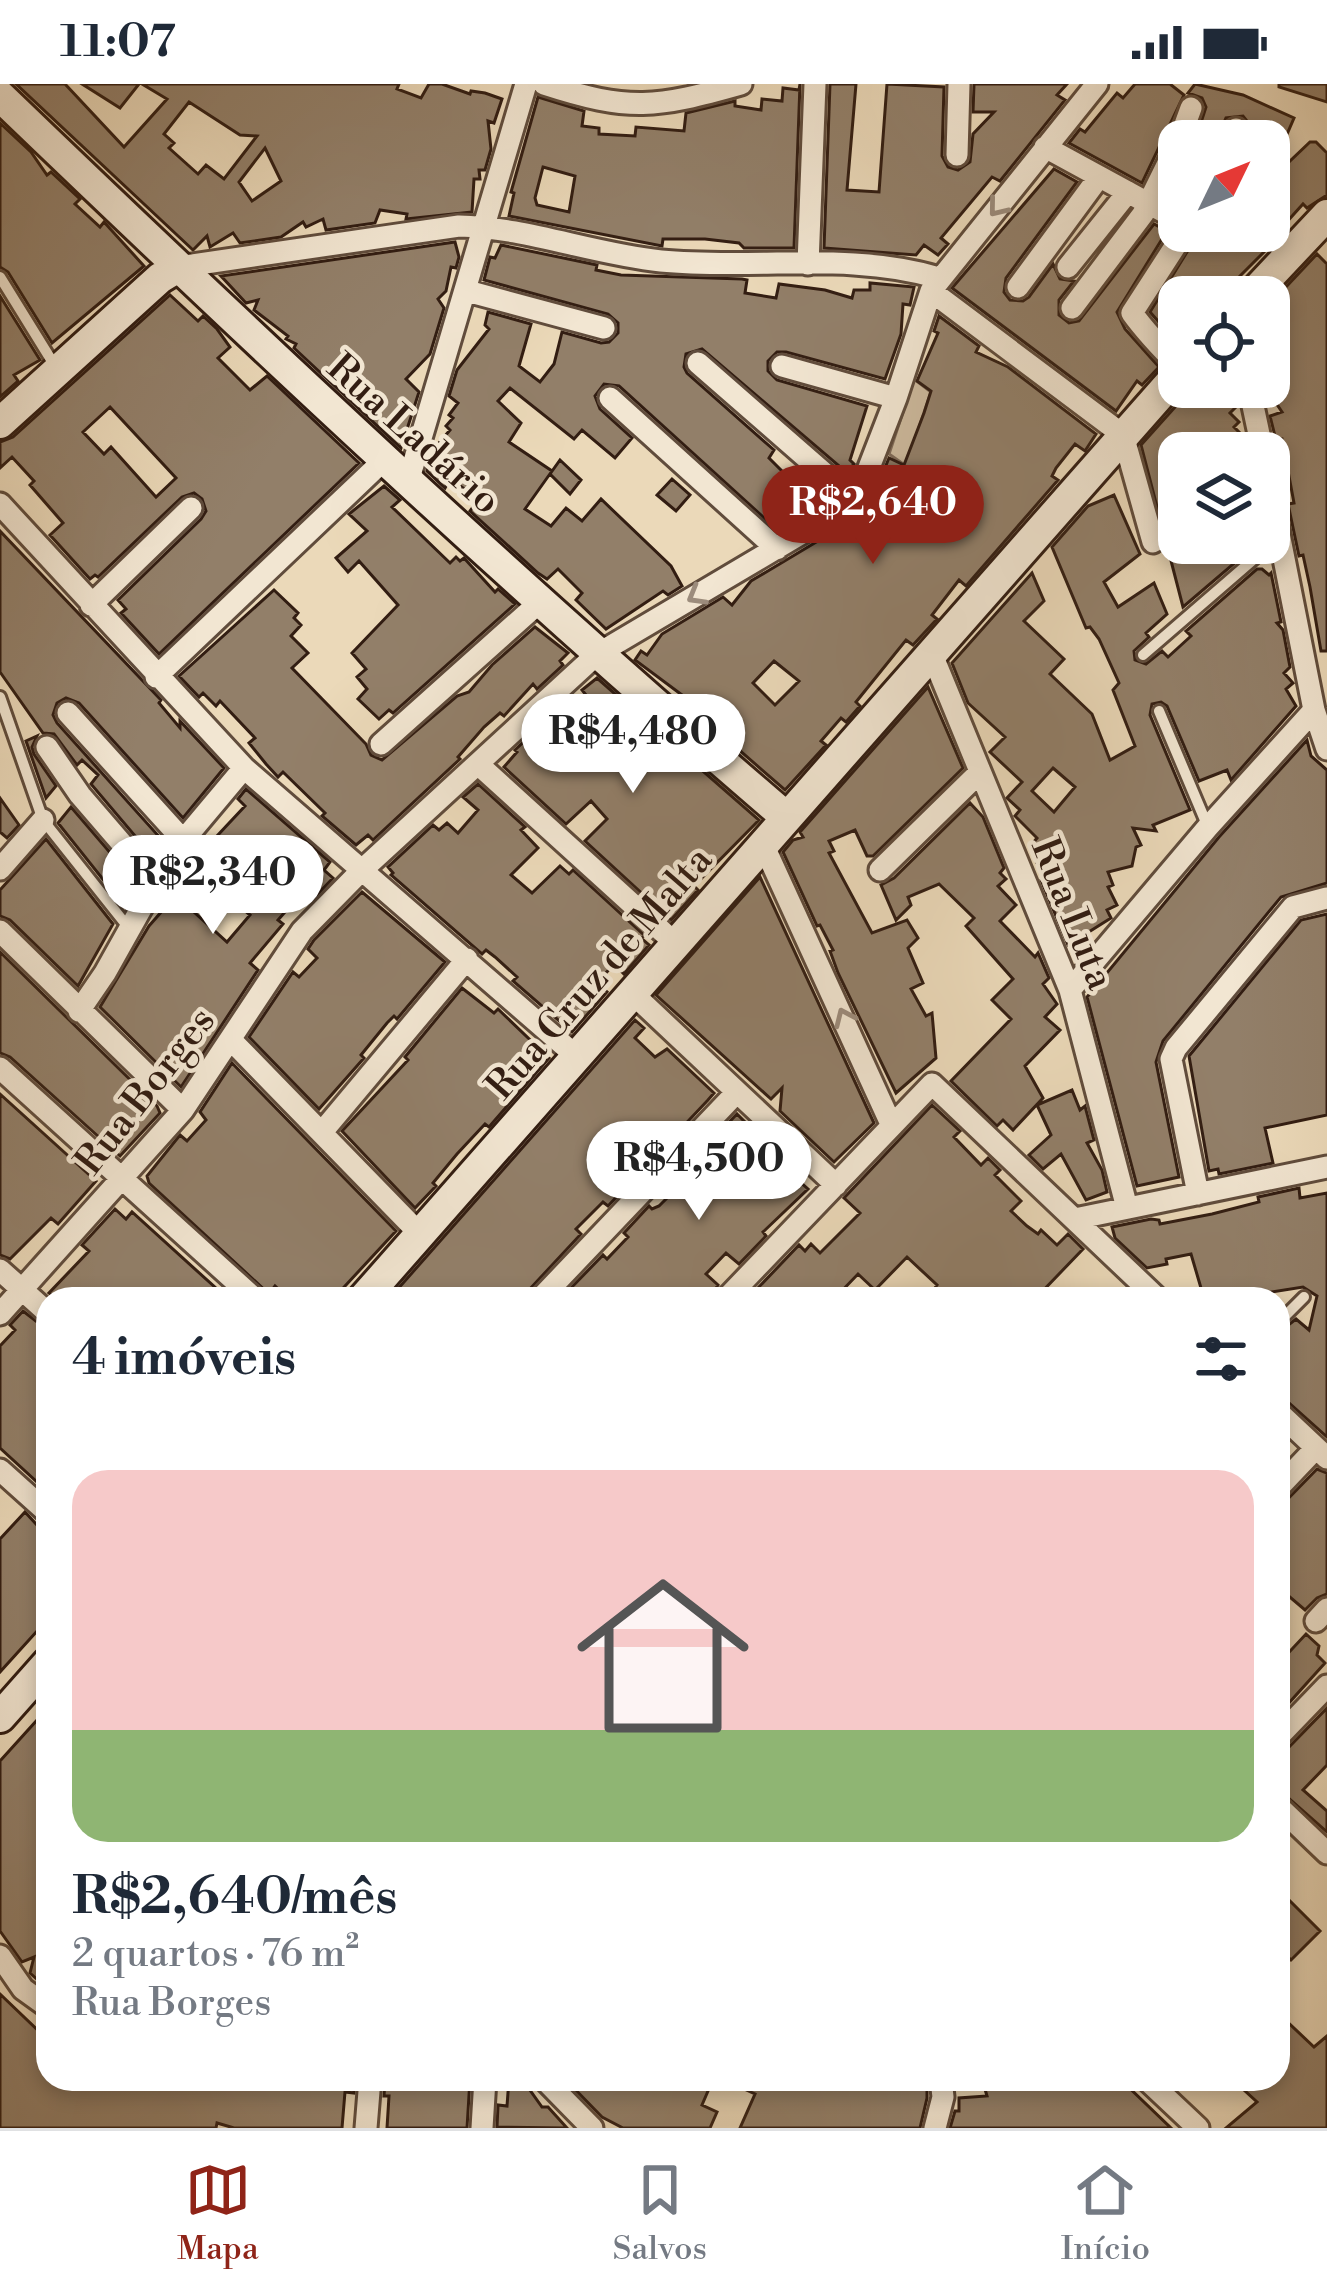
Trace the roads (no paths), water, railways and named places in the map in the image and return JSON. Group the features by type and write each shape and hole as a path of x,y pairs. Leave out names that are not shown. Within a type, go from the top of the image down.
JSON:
{"street":[{"path":"408,482 526,84"},
{"path":"544,84 629,105 654,106 741,84"},
{"path":"808,264 815,84"},
{"path":"957,155 959,84"},
{"path":"698,363 856,501 935,285 1096,84"},
{"name":"Rua Ladário","path":"0,96 596,655 786,818"},
{"path":"1187,120 1191,108"},
{"path":"1045,147 1158,209"},
{"path":"1072,308 1158,170"},
{"path":"1018,287 1099,177"},
{"path":"1068,267 1138,198"},
{"path":"1269,276 1327,214"},
{"path":"0,423 178,267 485,226 594,253 666,262 901,268 935,285 1124,435 1153,542"},
{"path":"1158,347 1132,313 1171,252"},
{"path":"466,291 604,328"},
{"path":"782,366 896,398"},
{"name":"Rua Cruz de Malta","path":"374,1287 1158,394"},
{"path":"610,398 776,549"},
{"path":"156,677 384,460"},
{"name":"Rua Borges","path":"0,1314 183,1110 302,931 362,872 596,655 856,501"},
{"path":"0,504 244,768 575,1055"},
{"path":"91,604 191,508"},
{"path":"1285,564 1314,710 1327,749"},
{"path":"381,744 541,601"},
{"name":"Rua Luta","path":"931,652 1070,990 1127,1208"},
{"path":"1070,990 1314,710"},
{"path":"68,712 182,839"},
{"path":"47,747 80,795 155,882"},
{"path":"479,765 675,943"},
{"path":"79,1011 182,839 244,768"},
{"path":"880,870 979,773"},
{"path":"0,869 43,820"},
{"path":"763,844 891,1124"},
{"path":"1198,1194 1171,1060 1293,907 1327,898"},
{"path":"0,931 183,1110"},
{"path":"322,1132 467,959"},
{"path":"632,993 836,1185"},
{"path":"232,1041 420,1234"},
{"path":"0,1068 242,1287"},
{"path":"744,1287 932,1084 1145,1287"},
{"path":"551,1287 737,1092"},
{"path":"1075,1220 1327,1167"},
{"path":"0,1270 36,1302"},
{"path":"1290,1423 1322,1453 1290,1478"},
{"path":"0,1470 36,1502"},
{"path":"0,1717 36,1676"},
{"path":"1290,1725 1327,1686"},
{"path":"1290,1818 1327,1853"},
{"path":"0,1956 22,1989 36,1999"},
{"path":"366,2128 369,2091"},
{"path":"482,2128 484,2091"},
{"path":"556,2091 592,2128"},
{"path":"934,2128 942,2091"},
{"path":"1159,2091 1198,2128"}],"lane":[{"path":"0,277 58,371"},
{"path":"1143,655 1248,564"},
{"path":"0,697 43,820 130,930"},
{"path":"1159,711 1208,827"},
{"path":"1290,1311 1304,1298"}]}
